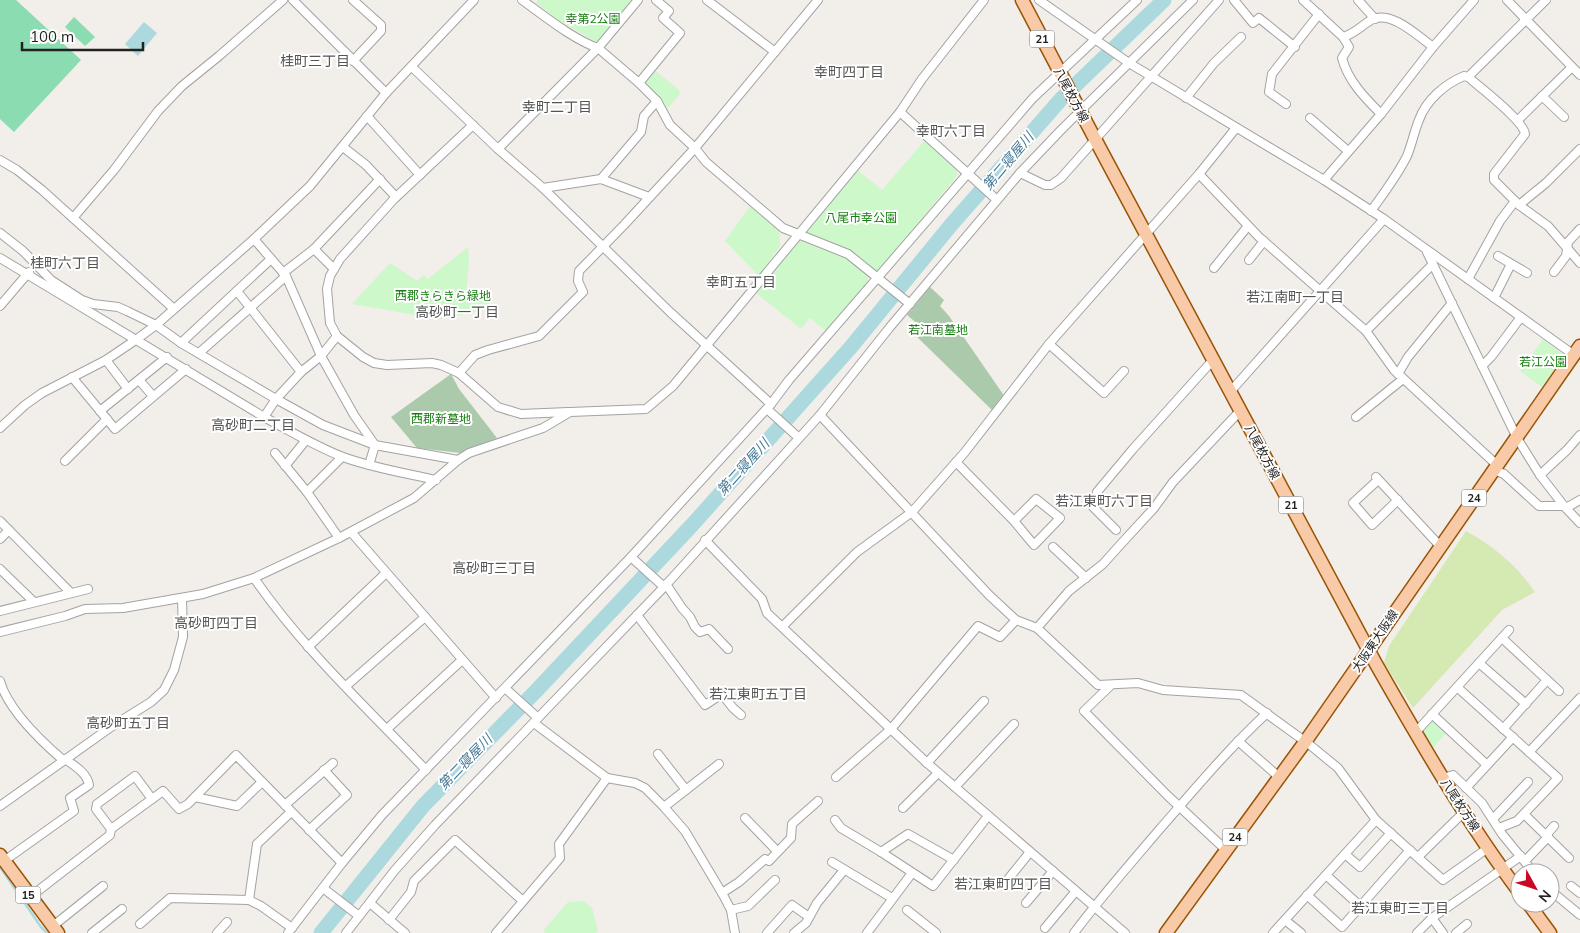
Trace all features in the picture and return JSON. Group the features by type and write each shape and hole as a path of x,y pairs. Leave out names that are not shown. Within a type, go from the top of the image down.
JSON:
{"main road":[{"name":"八尾枚方線","path":"1022,0 1240,411 1415,733 1464,812 1510,880"},
{"name":"大阪東大阪線","path":"1166,933 1306,742 1577,350"},
{"name":"15","path":"4,864 56,930"},
{"path":"1535,913 1550,933"}],"street":[{"path":"293,0 386,93"},
{"path":"353,0 381,25 381,30 353,61"},
{"path":"0,428 25,405 42,393 106,360 137,340 254,239 310,186 386,93 474,0"},
{"path":"522,0 575,37 598,48 639,83 657,101 670,125 695,148 706,162 783,228 848,254 910,304"},
{"path":"498,148 598,48 638,0"},
{"path":"639,83 680,33 663,18 669,11 656,0"},
{"path":"707,0 776,52"},
{"path":"459,373 475,355 539,336 583,292 578,281 580,271 695,148 818,0"},
{"path":"473,125 396,197 340,259 328,282 327,297 330,323 337,336 355,352 374,363 387,365 432,363 441,365 459,373 498,407 521,414 646,409 673,386 707,347 797,235 900,112 922,79 984,0"},
{"path":"1039,0 1129,63 1324,180 1384,219 1521,317 1577,350"},
{"path":"140,924 170,898 249,900 261,906 290,930 382,815 631,558 769,406 967,172 1033,98 1061,74 1137,0"},
{"path":"346,933 395,870 435,825 665,586 820,416 910,304 1020,173 1079,110 1193,0"},
{"path":"1020,173 1045,185 1061,178 1219,0"},
{"path":"1234,0 1253,23 1259,18 1295,47"},
{"path":"1303,0 1343,37 1349,47 1342,58 1345,70 1364,97 1381,114"},
{"path":"1358,0 1375,19"},
{"path":"1324,180 1381,114 1433,47 1474,0"},
{"path":"1507,0 1580,75"},
{"path":"1468,77 1546,0"},
{"path":"73,218 114,170 158,111 182,86 281,1"},
{"path":"1286,104 1269,92 1272,74 1319,14"},
{"path":"1343,37 1375,19 1384,18 1399,21 1433,47"},
{"path":"1186,98 1214,63 1241,37"},
{"path":"1518,120 1572,66"},
{"path":"412,67 603,245 769,406 799,438"},
{"path":"1371,211 1396,176 1413,142 1419,119 1428,104 1447,84 1464,76 1468,77 1518,120 1525,129 1525,134 1494,174 1494,180 1517,203 1548,226 1579,260"},
{"path":"1542,96 1564,117"},
{"path":"601,179 641,132 644,116 657,101"},
{"path":"900,112 997,200"},
{"path":"368,116 420,175"},
{"path":"1310,118 1348,151"},
{"path":"783,626 857,552 912,512 956,462 1049,344 1199,174 1236,128"},
{"path":"343,147 366,165 396,197"},
{"path":"1468,279 1500,221 1517,203 1546,183 1580,149"},
{"path":"0,160 17,170 174,309"},
{"path":"1199,174 1264,242 1366,331 1400,376 1496,468 1539,506 1565,507 1580,500"},
{"path":"199,354 284,274 314,249 380,179"},
{"path":"543,188 601,179 649,197"},
{"path":"1230,392 1384,219"},
{"path":"1214,268 1248,226"},
{"path":"1554,272 1566,256 1568,242 1580,229"},
{"path":"0,233 23,251 51,280 82,300 94,304 118,307 156,325 199,354 276,400 323,425 375,445 458,460"},
{"path":"254,239 284,274 321,356 354,416 375,445"},
{"path":"1249,260 1264,242"},
{"path":"314,249 334,269"},
{"path":"1426,250 1517,438 1540,475 1580,523"},
{"path":"1498,256 1527,273"},
{"path":"0,258 264,417 306,440 342,457 436,480"},
{"path":"181,343 271,260"},
{"path":"0,306 35,264"},
{"path":"1366,331 1433,264"},
{"path":"1494,298 1512,264"},
{"path":"237,291 301,372"},
{"path":"1356,417 1400,376 1408,357 1452,303"},
{"path":"1482,366 1492,357 1521,317"},
{"path":"264,417 276,400 301,372 321,356 337,336"},
{"path":"1049,344 1104,393 1124,371"},
{"path":"100,411 167,357"},
{"path":"106,360 128,389"},
{"path":"1116,530 1093,507 1097,492 1213,360"},
{"path":"72,377 115,429 186,369"},
{"path":"139,380 153,396"},
{"path":"1037,628 1069,591 1086,578 1120,545 1154,508 1173,482 1240,411"},
{"path":"0,632 65,616 85,609 123,608 203,594 254,578 351,532 414,498 458,460 469,453 543,428 570,412"},
{"path":"820,416 989,595 1016,620 1037,628 1098,685 1110,686 1138,683 1162,690 1240,695 1306,742 1338,768 1376,820 1443,880 1488,848"},
{"path":"64,461 107,419"},
{"path":"1540,475 1580,436"},
{"path":"285,466 306,440"},
{"path":"369,465 375,445"},
{"path":"275,453 307,492 339,538"},
{"path":"307,492 342,457"},
{"path":"956,462 1014,521 1034,546 1060,518 1036,499 1014,521"},
{"path":"1398,500 1372,525 1353,503 1377,478 1398,500 1440,546"},
{"path":"0,521 71,593"},
{"path":"0,539 9,530"},
{"path":"351,532 496,698"},
{"path":"705,540 762,599 767,613 927,763 1125,933"},
{"path":"1053,547 1086,578"},
{"path":"631,558 665,586 700,632 709,629 728,649"},
{"path":"0,569 34,602"},
{"path":"308,647 386,573"},
{"path":"254,578 275,608 308,647 426,770"},
{"path":"0,611 88,589"},
{"path":"0,806 111,727 151,702 164,690 174,670 183,637 182,598"},
{"path":"637,615 705,705 722,694 741,715"},
{"path":"346,686 424,617"},
{"path":"836,776 891,729 978,626 1000,637 1016,620"},
{"path":"1415,733 1509,630"},
{"path":"1502,638 1559,691"},
{"path":"387,729 462,660"},
{"path":"1479,662 1526,704"},
{"path":"1503,729 1547,680"},
{"path":"0,681 3,694 37,737 64,760 78,768 88,779 89,785 70,798 74,811 4,864"},
{"path":"1110,686 1084,712 1179,807 1226,850"},
{"path":"1457,687 1558,778 1517,821 1498,828"},
{"path":"506,689 536,721 607,778 635,783 645,788 664,807 685,832 722,894 731,910 735,933"},
{"path":"1529,752 1580,698"},
{"path":"927,763 984,701"},
{"path":"1074,933 1094,906 1179,807 1238,740 1267,713"},
{"path":"1432,714 1488,765"},
{"path":"955,787 1014,724"},
{"path":"1466,788 1513,738"},
{"path":"1238,740 1279,777"},
{"path":"658,754 686,790"},
{"path":"30,897 110,835 111,830 163,791 179,809 195,797 236,755 342,863"},
{"path":"285,805 333,763"},
{"path":"664,807 719,764"},
{"path":"309,830 347,795 324,770"},
{"path":"903,808 938,773"},
{"path":"111,830 96,809 97,804 135,776 152,799"},
{"path":"1443,778 1453,776 1482,803 1498,828 1526,863"},
{"path":"496,933 560,858 559,844 607,778"},
{"path":"195,797 237,806 262,782"},
{"path":"1493,819 1528,782"},
{"path":"722,894 765,859 768,861 791,838 792,824 818,801"},
{"path":"249,900 257,844 291,812"},
{"path":"1418,857 1464,812"},
{"path":"1524,814 1569,858"},
{"path":"835,820 841,828 933,886 988,816"},
{"path":"745,818 777,851"},
{"path":"1273,933 1376,820"},
{"path":"1417,933 1432,918 1502,870 1523,859 1547,836 1554,826"},
{"path":"1345,854 1360,867 1391,833"},
{"path":"881,852 908,834 954,860"},
{"path":"389,920 411,892 414,881 454,840 523,901"},
{"path":"1307,895 1342,926 1410,850"},
{"path":"1005,883 1030,852"},
{"path":"832,862 892,898"},
{"path":"794,933 806,922 817,903 844,870"},
{"path":"1026,903 1053,871"},
{"path":"867,933 912,873"},
{"path":"1326,875 1360,906"},
{"path":"731,910 748,906 775,880"},
{"path":"56,930 103,886"},
{"path":"1571,886 1580,893"},
{"path":"323,888 359,916"},
{"path":"1045,928 1076,891"},
{"path":"1560,898 1580,914"},
{"path":"370,903 405,933"},
{"path":"770,932 792,905 809,917"},
{"path":"92,933 122,909"},
{"path":"907,910 936,933"},
{"path":"1432,918 1443,933"},
{"path":"1285,920 1301,933"},
{"path":"218,933 227,922"},
{"path":"1456,933 1467,924"}],"green space":[{"path":"0,0 16,0 81,60 14,132 0,119"},
{"name":"幸第2公園","path":"538,0 633,0 598,42 560,21 536,3"},
{"path":"74,17 95,37 85,46 65,27"},
{"path":"653,69 679,90 680,94 668,108 645,85 645,79"},
{"name":"八尾市幸公園","path":"925,140 956,169 957,176 877,272 850,251 806,234 805,230 857,170 882,190"},
{"path":"750,206 779,230 780,246 759,276 725,241"},
{"path":"802,239 847,257 869,273 867,282 826,331 810,318 801,329 756,293 793,243"},
{"name":"西郡きらきら緑地","path":"468,247 469,259 466,294 489,300 490,307 476,312 439,319 352,304 390,263 417,281 424,275 428,279"},
{"name":"若江南墓地","path":"930,287 944,300 940,306 949,316 1005,397 993,411 914,334 920,326 907,315"},
{"name":"若江公園","path":"1543,339 1564,355 1542,387 1520,371"},
{"name":"西郡新墓地","path":"451,374 459,389 497,438 461,453 417,448 391,417"},
{"path":"1466,531 1504,557 1535,592 1502,610 1413,708 1384,663 1389,646"},
{"path":"1432,720 1446,733 1432,749 1423,731"},
{"path":"583,901 592,908 598,931 596,933 545,933 543,931 568,902"}],"water":[{"path":"144,22 157,33 138,56 125,44"}],"waterway":[{"name":"第二寝屋川","path":"321,933 423,806 537,690 693,524 851,347 951,225 1062,98 1164,0"},
{"path":"0,867 47,933"}],"district":[{"name":"桂町三丁目","path":"315,61"},
{"name":"幸町四丁目","path":"849,72"},
{"name":"幸町二丁目","path":"557,107"},
{"name":"幸町六丁目","path":"951,131"},
{"name":"桂町六丁目","path":"65,263"},
{"name":"幸町五丁目","path":"741,282"},
{"name":"若江南町一丁目","path":"1295,297"},
{"name":"高砂町一丁目","path":"457,312"},
{"name":"高砂町二丁目","path":"253,425"},
{"name":"若江東町六丁目","path":"1104,501"},
{"name":"高砂町三丁目","path":"494,568"},
{"name":"高砂町四丁目","path":"216,623"},
{"name":"若江東町五丁目","path":"758,694"},
{"name":"高砂町五丁目","path":"128,723"},
{"name":"若江東町四丁目","path":"1003,884"},
{"name":"若江東町三丁目","path":"1400,908"}]}
